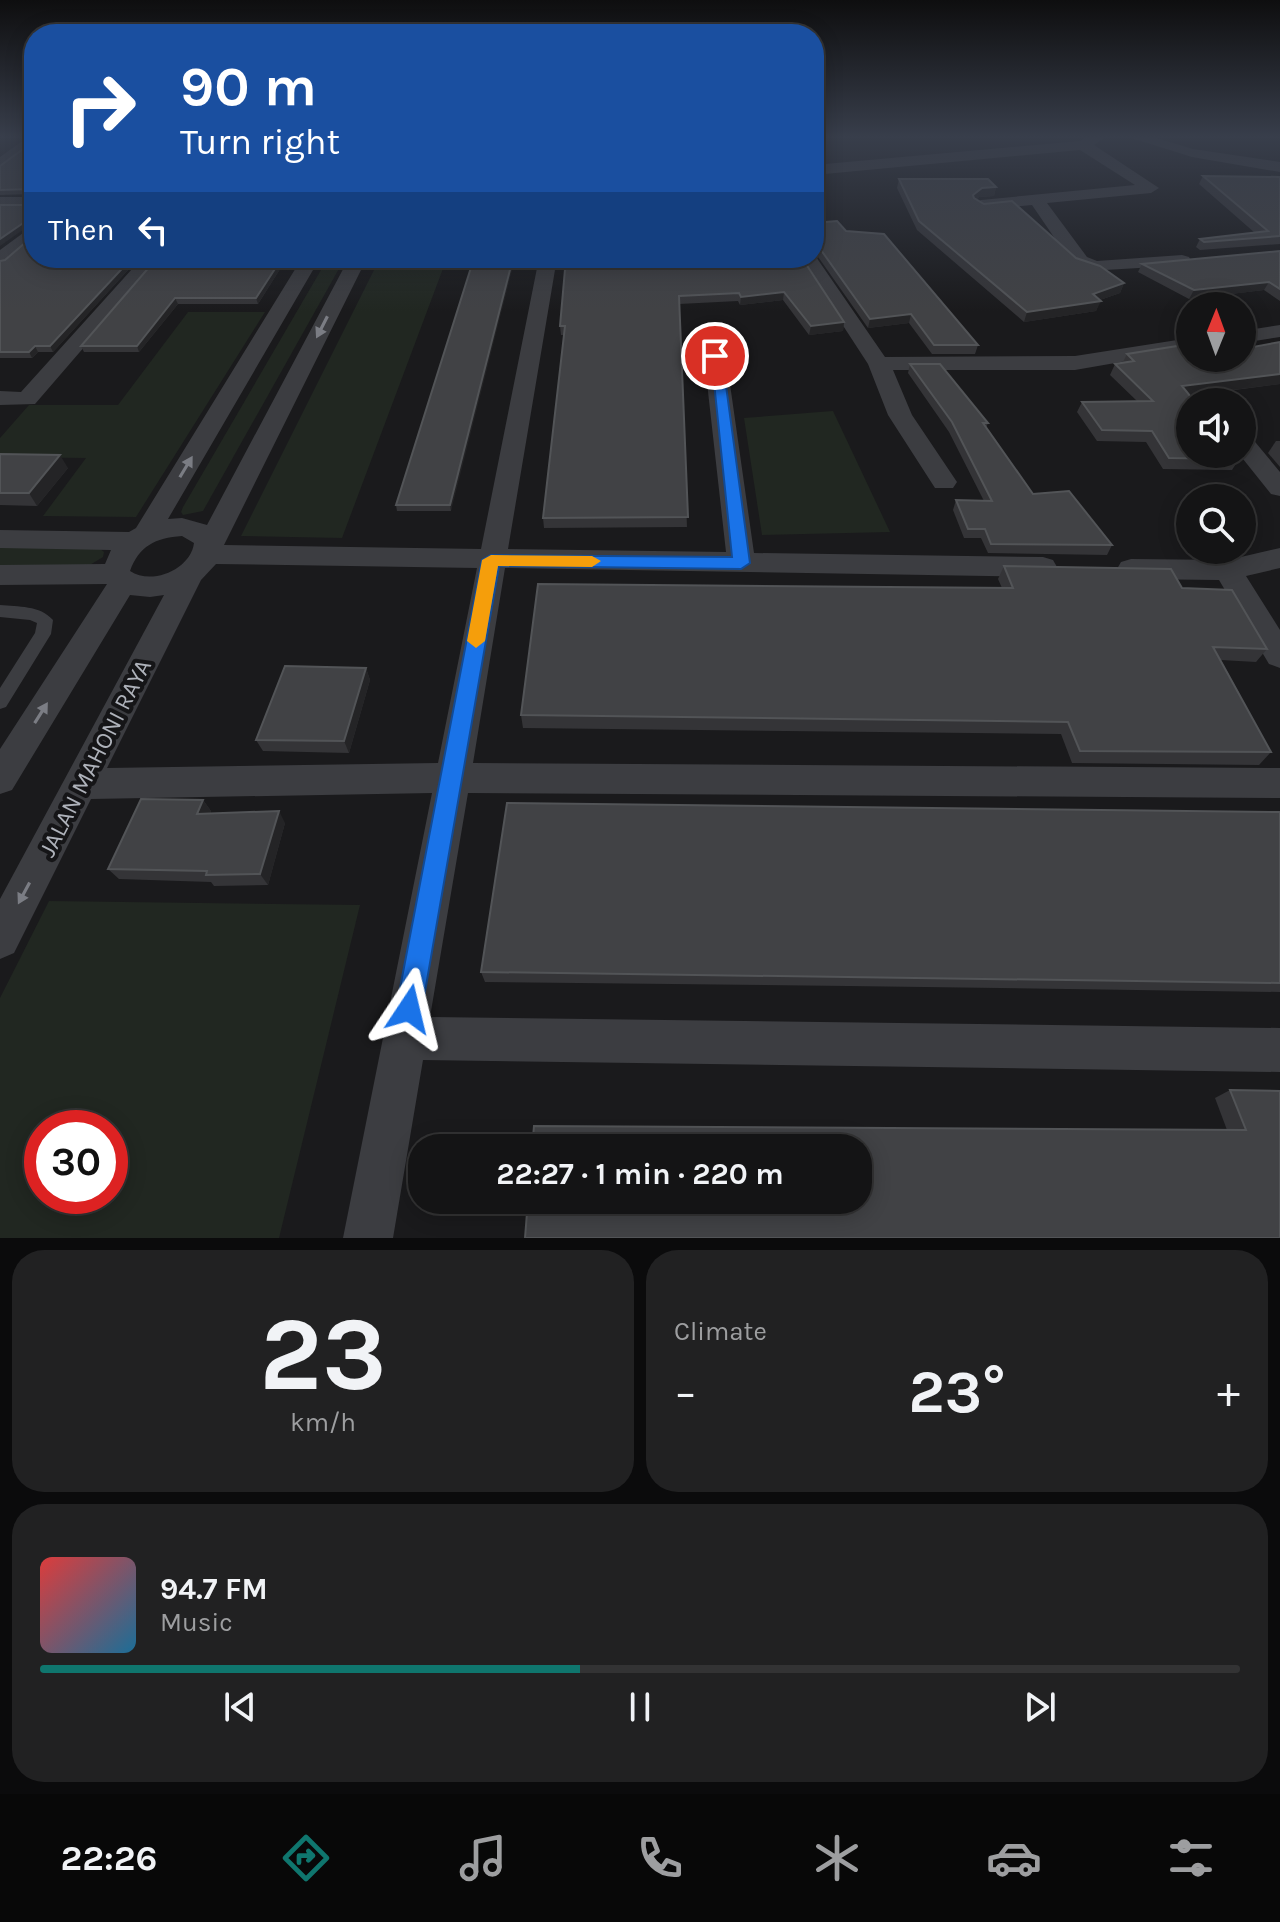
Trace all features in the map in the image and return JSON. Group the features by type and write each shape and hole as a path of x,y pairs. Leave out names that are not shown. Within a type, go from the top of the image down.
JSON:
{"street":[{"path":"981,205 1083,195"},
{"path":"0,202 24,202"},
{"path":"1040,205 1080,261 1095,267 1202,259"},
{"path":"0,259 24,239"},
{"path":"0,398 27,399 143,268"},
{"path":"140,538 305,268"},
{"name":"JALAN MAHONI RAYA","path":"0,939 353,268"},
{"path":"368,1238 546,268"},
{"path":"815,268 879,364 900,415 944,482"},
{"path":"1256,335 1280,331"},
{"path":"879,364 974,361 1063,364 1176,346"},
{"path":"715,356 741,563"},
{"path":"1256,459 1280,488"},
{"path":"0,779 119,579 117,557 140,538 164,528 195,529 206,535 203,558"},
{"path":"0,539 140,538"},
{"path":"0,575 119,579 142,588 166,585 203,558 1071,568"},
{"path":"1102,568 1228,570 1280,558"},
{"path":"1228,570 1280,656"},
{"path":"83,784 451,778 1280,783"},
{"path":"404,1038 1280,1050"}],"lane":[{"path":"0,611 33,614 45,620 43,634 0,702"}],"shaded area":[{"path":"322,268 339,268 203,511 183,515 183,507"},
{"path":"375,268 443,268 342,538 241,536"},
{"path":"188,312 265,312 136,517 43,516 86,458 0,457 0,438 29,405 118,405"},
{"path":"833,411 890,532 762,535 744,418"},
{"path":"0,547 99,548 104,552 103,557 88,566 0,565"},
{"path":"49,901 360,905 279,1238 0,1238 0,998"}],"building":[{"path":"907,195 973,195 984,204 1012,201 1076,258 1100,266 1124,283 1093,294 1101,301 1027,312 919,221"},
{"path":"1225,195 1280,195 1280,236 1204,242 1200,239 1268,231"},
{"path":"0,205 24,205 24,222 0,239"},
{"path":"837,221 846,231 884,234 978,345 934,345 911,314 870,319 824,254 824,222"},
{"path":"24,244 24,268 123,268 50,346 35,346 29,352 0,352 0,261"},
{"path":"1280,251 1280,289 1269,282 1194,290 1142,264"},
{"path":"148,268 276,268 256,298 175,298 137,346 81,346"},
{"path":"471,268 510,268 450,505 396,505"},
{"path":"565,268 809,268 844,322 811,326 784,292 741,297 739,293 679,296 688,517 543,518 565,326 560,326"},
{"path":"1280,342 1280,374 1176,388 1176,458 1169,458 1152,431 1102,430 1082,402 1153,401 1115,364 1134,361 1127,354 1176,346 1176,372 1256,372 1256,346"},
{"path":"910,364 940,364 988,423 983,423 1033,494 1069,491 1112,545 991,544 985,529 968,529 956,500 992,501 952,422"},
{"path":"0,454 60,455 29,493 0,493"},
{"path":"1004,566 1171,569 1182,588 1232,590 1267,649 1213,647 1271,752 1080,751 1068,722 521,715 538,584 1013,588"},
{"path":"285,666 366,668 344,741 256,740"},
{"path":"141,799 203,800 197,814 279,811 260,874 206,875 207,871 108,869"},
{"path":"507,803 1280,812 1280,983 481,972"},
{"path":"1230,1090 1280,1091 1280,1238 525,1238 527,1214 872,1214 872,1134 533,1134 534,1126 1246,1130"}],"slow traffic":[{"path":"476,641 491,560 592,561"}],"route":[{"path":"409,1009 491,560 741,563 715,356"}]}
